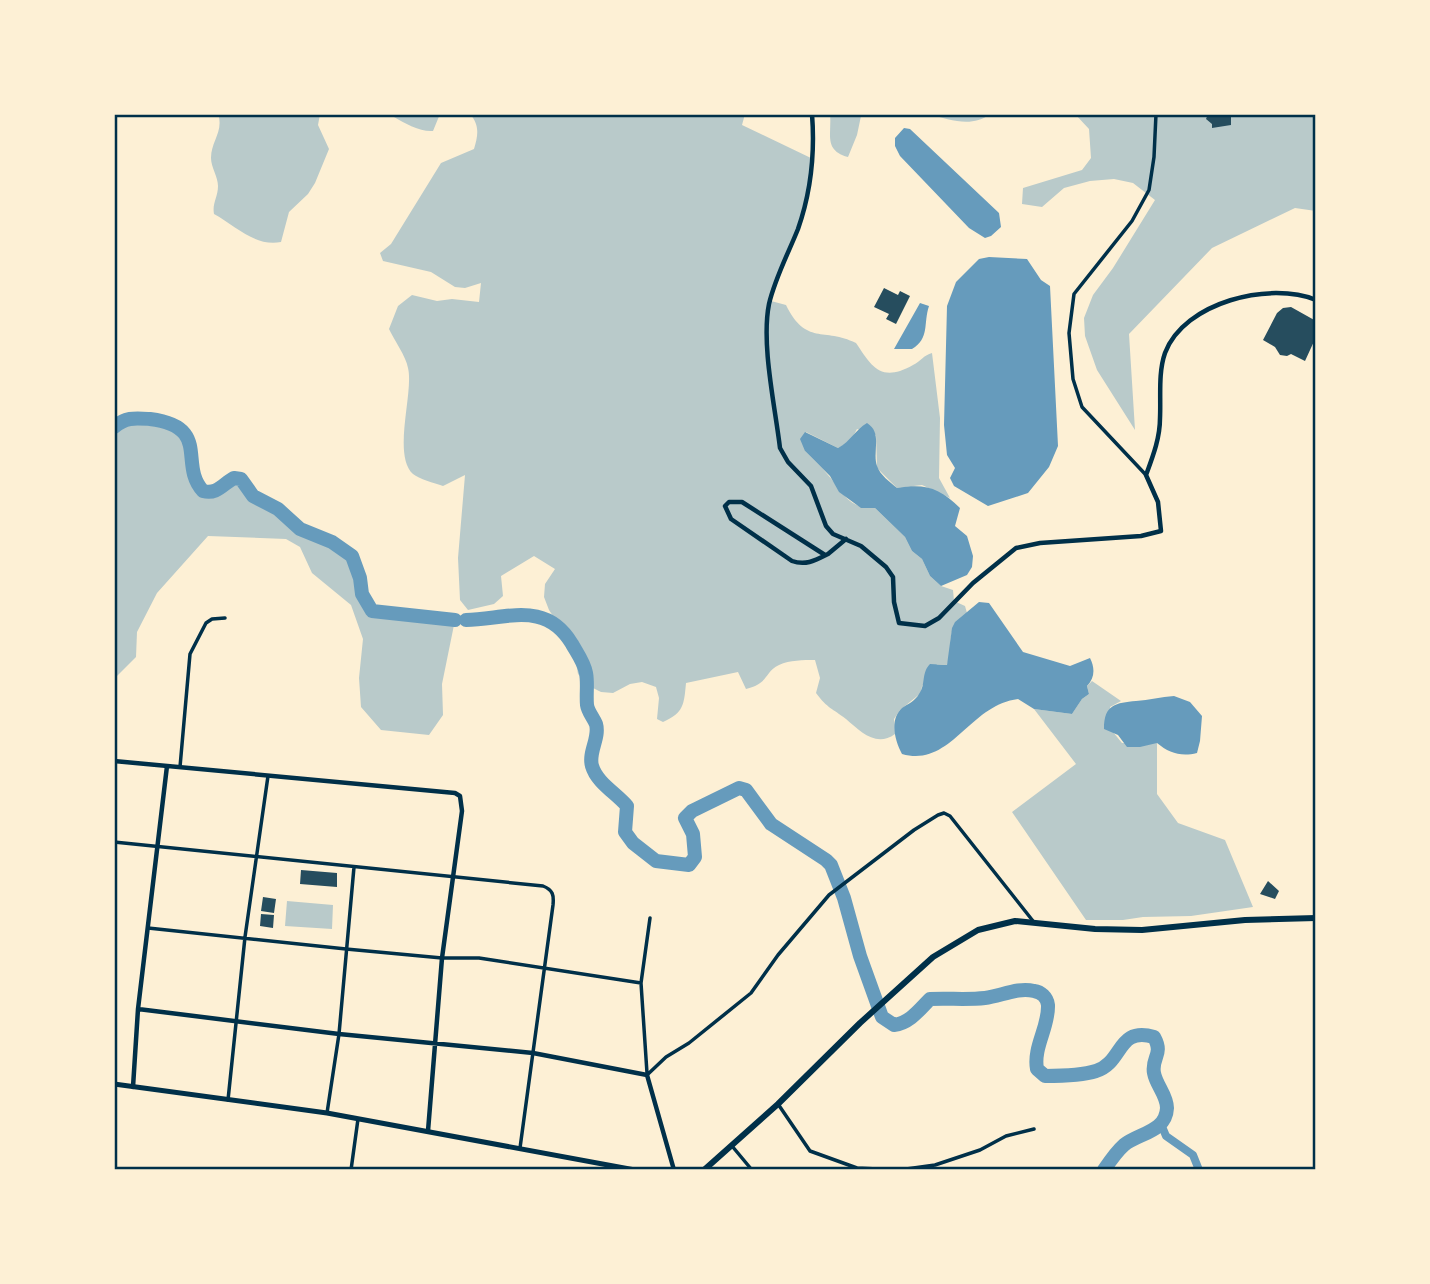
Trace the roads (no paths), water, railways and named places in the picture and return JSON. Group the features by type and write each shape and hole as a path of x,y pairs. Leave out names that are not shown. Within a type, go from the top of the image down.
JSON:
{"main road":[{"path":"704,1170 933,957 978,930 1015,921 1095,929 1142,930 1245,920 1316,918"},
{"path":"114,1084 327,1113 635,1170"}],"street":[{"path":"812,114 813,159 805,207 775,285 766,333 780,448 788,462 811,486 826,526 832,534 874,556 893,576 894,602 899,623 925,626 939,618 973,583 1016,548 1040,543 1141,536 1161,531 1158,502 1146,475 1083,407 1073,379 1069,333 1074,293 1132,221 1149,190 1156,114"},
{"path":"1146,475 1159,438 1160,392 1165,352 1176,336 1205,310 1244,296 1295,293 1316,300"},
{"path":"825,555 743,502 729,502 725,506 731,519 792,561 807,563 825,555 846,539"},
{"path":"180,767 193,646 209,620 225,618"},
{"path":"114,761 455,793 462,800 463,811 442,958 428,1131"},
{"path":"133,1087 138,1009 167,766"},
{"path":"228,1100 245,937 268,776"},
{"path":"648,1074 666,1057 690,1042 751,993 778,955 829,895 914,830 938,815 946,814 1000,877 1034,923"},
{"path":"114,842 543,886 552,891 554,899 520,1150"},
{"path":"327,1113 339,1034 354,867"},
{"path":"650,918 641,983 648,1074 674,1170"},
{"path":"149,928 442,958 479,958 641,983"},
{"path":"138,1009 339,1034 533,1053 648,1074"},
{"path":"778,1104 810,1151 857,1168 898,1170 935,1165 980,1150 1006,1136 1034,1129"},
{"path":"351,1170 358,1119"},
{"path":"732,1146 752,1170"}],"water":[{"path":"904,128 910,129 999,213 1001,227 991,236 985,238 969,228 900,156 895,146 895,138"},
{"path":"979,259 1027,259 1041,280 1050,286 1058,446 1049,467 1028,493 988,506 954,486 950,478 955,468 947,455 944,425 947,306 956,282"},
{"path":"920,303 929,306 924,335 912,349 894,349"},
{"path":"867,423 875,432 877,466 888,481 897,488 916,486 939,492 960,508 955,526 967,536 973,556 972,567 967,575 941,586 930,576 922,559 912,551 905,537 875,508 861,508 839,492 830,476 805,451 800,439 805,432 838,448"},
{"path":"979,602 989,603 1023,652 1070,666 1090,658 1093,673 1087,686 1089,694 1072,714 1034,709 1018,699 1001,704 986,712 934,752 919,756 902,754 894,731 898,713 919,694 925,671 930,664 947,665 955,622"},
{"path":"1174,696 1190,702 1202,716 1197,753 1176,753 1157,743 1127,747 1118,735 1104,729 1106,714 1112,706"}],"waterway":[{"path":"114,427 126,420 139,418 169,423 181,430 187,438 196,480 203,491 220,488 234,478 241,479 253,496 278,509 300,529 332,542 352,556 360,578 362,594 372,611 455,620"},
{"path":"466,620 525,615 538,617 562,630 584,665 586,673 587,705 597,729 591,761 594,772 627,806 625,832 633,843 656,861 689,865 695,857 693,834 685,818 692,811 739,788 746,790 771,824 826,860 831,865 844,898 860,956 882,1017 894,1025 910,1019 930,999 978,999 1022,990 1037,992 1045,997 1048,1005 1036,1061 1037,1069 1045,1076 1077,1075 1096,1071 1105,1067 1133,1037 1154,1037 1158,1048 1154,1073 1167,1103 1165,1116 1157,1127 1124,1145 1104,1170"},
{"path":"1161,1124 1166,1136 1193,1155 1199,1170"}]}
